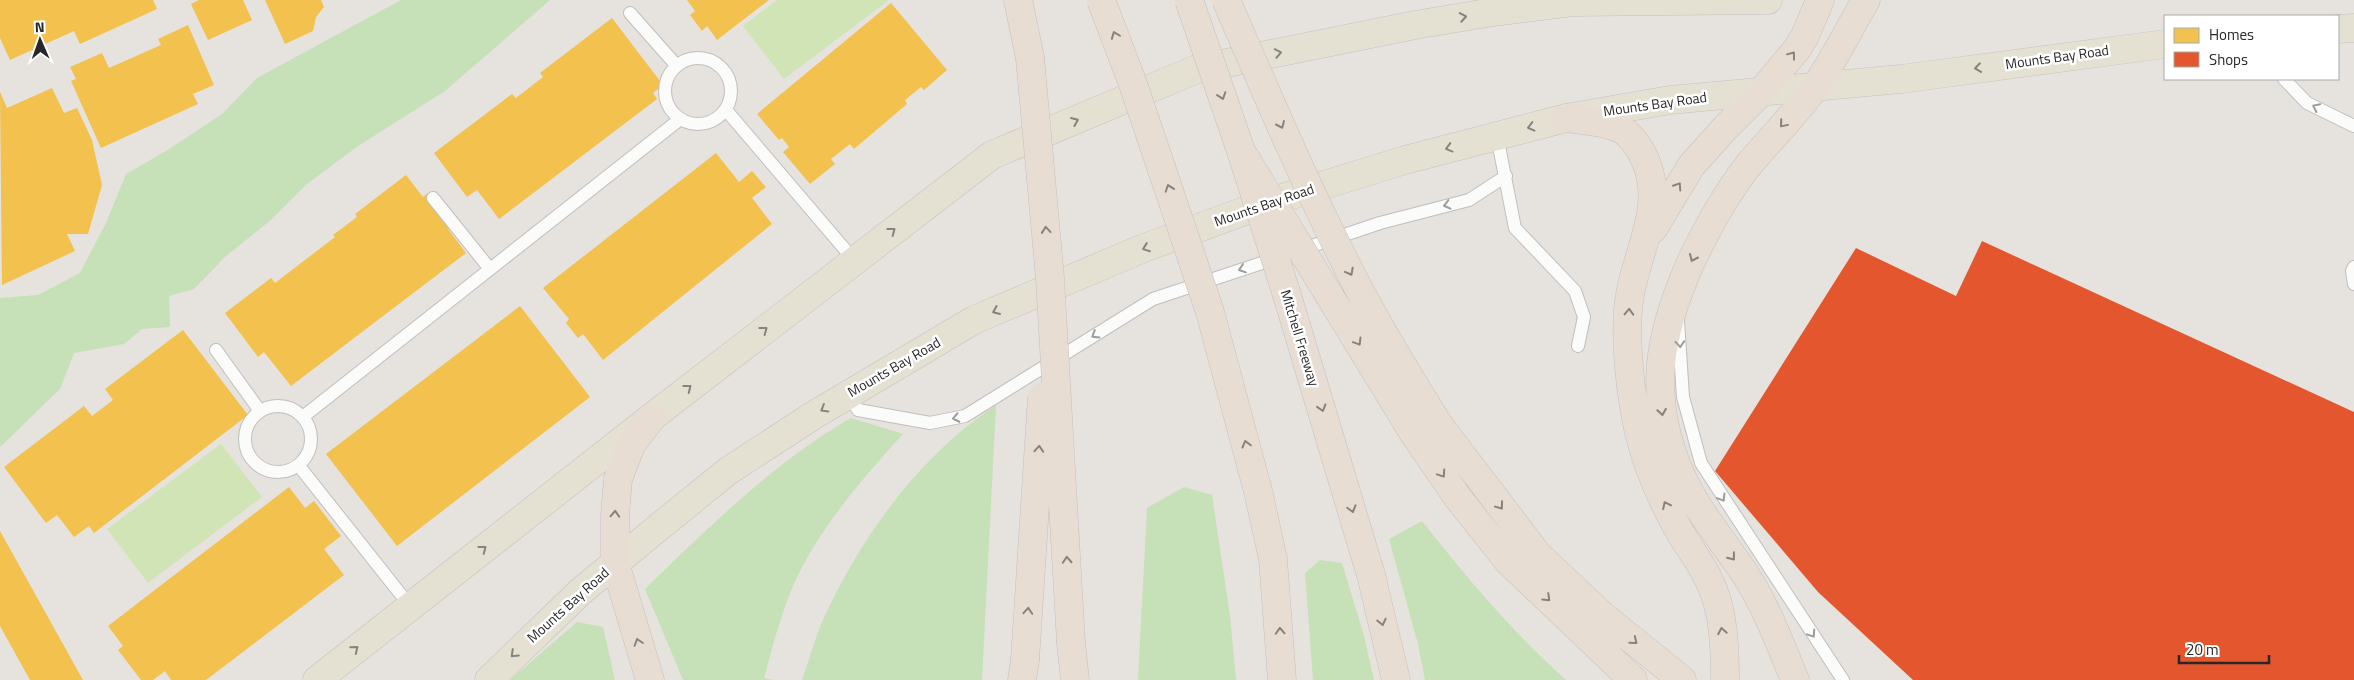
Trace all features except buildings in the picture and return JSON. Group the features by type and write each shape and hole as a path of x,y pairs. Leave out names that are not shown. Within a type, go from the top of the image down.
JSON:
{"highway":[{"path":"1018,0 1030,58"},
{"path":"1024,0 1050,278 1071,643 1076,680"},
{"path":"1101,0 1134,84 1210,312 1258,491 1273,558 1282,680"},
{"name":"Mitchell Freeway","path":"1189,0 1241,151 1338,462 1371,575 1396,680"},
{"path":"1226,0 1304,178 1344,262 1389,344 1458,498 1508,561 1634,680"},
{"path":"1645,244 1691,166 1726,126 1761,92 1801,42 1820,0"},
{"path":"1795,680 1756,592 1695,503 1666,437 1659,381 1662,351 1676,296 1712,218 1746,169 1815,87 1866,0"},
{"path":"1566,118 1620,128 1641,151 1652,180 1651,214 1645,244 1630,296 1630,361 1634,411 1644,454 1660,492 1676,525 1710,581 1722,630 1725,650 1725,680"},
{"path":"1241,151 1426,430 1538,555 1602,616 1674,674"},
{"path":"1024,670 1050,278"},
{"path":"650,680 615,563 615,515 618,479 631,445 652,417"}],"main road":[{"path":"317,680 652,417 992,155 1197,69 1493,12 1573,2 1768,0"},
{"path":"2339,29 2354,28"},
{"name":"Mounts Bay Road","path":"489,680 580,592 728,471 848,394 974,320 1144,248 1269,202 1405,160 1566,118 1670,100 1901,79 2164,44"}],"lane":[{"path":"630,13 676,65"},
{"path":"690,58 706,58 723,68 732,86 730,104 718,119 698,126 679,120 667,106 664,93 668,74 676,65 690,58"},
{"path":"2285,80 2307,103 2354,126"},
{"path":"726,110 854,260"},
{"path":"304,416 679,120"},
{"path":"1496,136 1506,176 1515,228 1575,291 1584,317 1578,346"},
{"path":"848,394 858,410 930,424 965,416 1153,299 1380,223 1469,200 1506,176"},
{"path":"433,198 490,269"},
{"path":"2354,267 2352,271 2354,284"},
{"path":"1676,296 1683,397 1701,463 1727,506 1843,680"},
{"path":"216,350 260,411"},
{"path":"271,406 287,406 304,416 312,434 310,452 298,466 278,473 260,467 248,454 244,440 248,422 260,411 271,406"},
{"path":"298,466 410,606"}],"green space":[{"path":"401,0 550,0 445,91 358,146 307,184 271,220 226,256 194,289 169,296 170,327 142,329 124,344 74,353 60,389 0,447 0,298 38,295 80,273 106,223 126,174 166,151 222,114 257,78"},
{"path":"777,0 889,0 784,79 743,26"},
{"path":"996,405 982,680 802,680 822,622 854,560 873,530 917,474 941,449"},
{"path":"851,418 903,434 844,503 806,559 786,603 764,678 773,680 683,680 645,589 768,476 822,436"},
{"path":"221,444 262,497 148,583 107,529"},
{"path":"1184,487 1212,495 1230,616 1236,680 1138,680 1147,508"},
{"path":"1422,521 1491,604 1527,643 1566,680 1425,680 1418,644 1389,539"},
{"path":"1320,560 1342,563 1364,636 1374,680 1313,680 1305,573"},
{"path":"577,622 603,627 615,680 510,680"}]}
